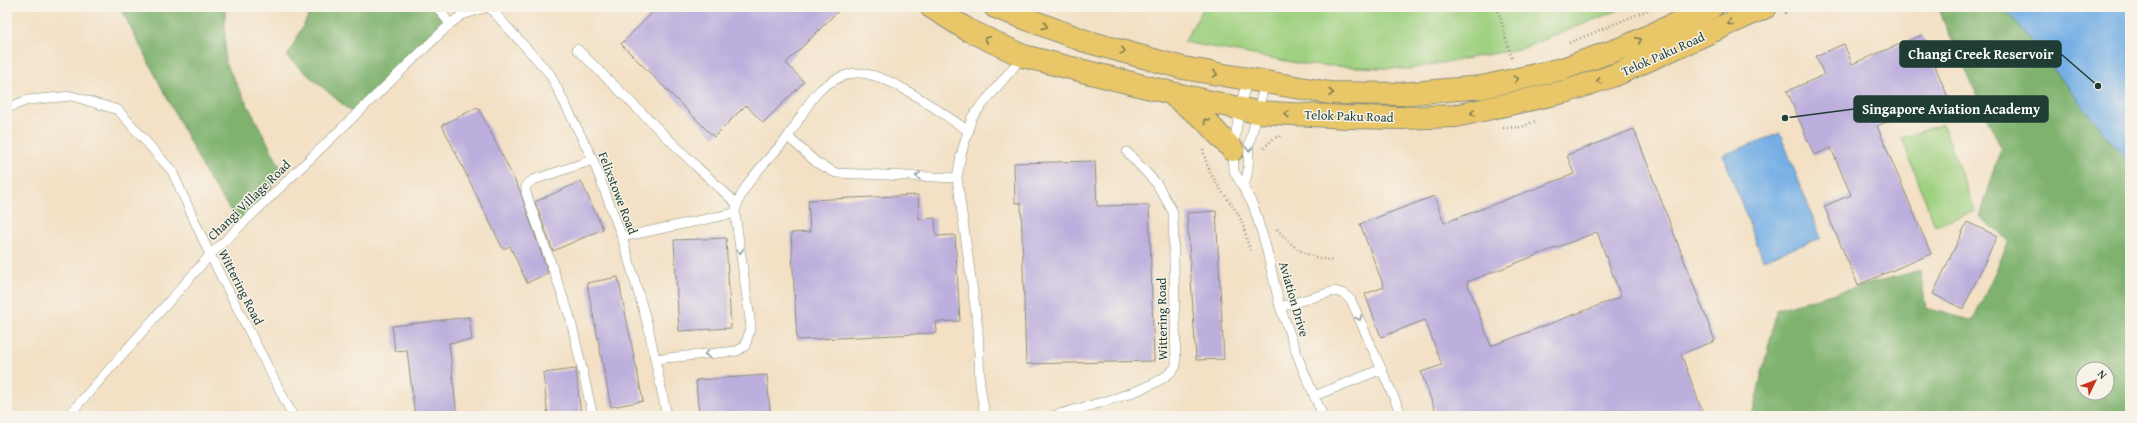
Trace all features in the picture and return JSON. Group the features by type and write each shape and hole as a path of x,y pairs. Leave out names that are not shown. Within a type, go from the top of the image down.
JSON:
{"main road":[{"name":"Telok Paku Road","path":"930,7 968,30 1022,56 1171,93 1248,110 1346,117 1455,116 1568,91 1615,75 1766,7"},
{"name":"Telok Paku Road","path":"995,7 1086,41 1183,68 1330,93 1400,94 1482,87 1562,68 1627,46 1712,7"},
{"path":"1171,93 1204,118 1233,150"}],"lane":[{"path":"437,7 450,24"},
{"name":"Changi Village Road","path":"68,416 210,255 463,11 488,7"},
{"name":"Felixstowe Road","path":"488,7 550,74 593,160 622,237 656,359 667,416"},
{"path":"577,49 696,166 736,203"},
{"path":"985,416 980,385 978,328 957,178 961,155 972,117 1022,56"},
{"path":"656,359 737,351 745,346 751,327 735,213 736,203 749,184 788,137 801,114 819,91 837,79 858,73 884,78 969,131"},
{"name":"Aviation Drive","path":"1256,81 1248,110 1233,150 1234,171 1253,205 1265,243 1280,307 1300,365 1323,416"},
{"name":"Aviation Drive","path":"1244,187 1248,172 1248,110 1256,81"},
{"name":"Wittering Road","path":"7,108 28,100 72,96 118,110 172,172 210,255 293,416"},
{"path":"788,137 816,163 836,173 957,178"},
{"name":"Wittering Road","path":"1052,416 1148,387 1167,376 1176,366 1173,212 1157,184 1127,152"},
{"path":"593,160 533,180 526,185 526,193 570,317 593,416"},
{"path":"622,237 735,213"},
{"path":"1280,307 1335,291 1344,294 1351,300 1402,416"},
{"path":"1314,396 1382,369"}],"path":[{"path":"1497,7 1511,58"},
{"path":"1565,44 1655,7"},
{"path":"1505,63 1513,62"},
{"path":"1203,146 1205,160 1217,187 1238,215 1252,255"},
{"path":"1274,225 1296,249 1307,255 1334,261"}],"green space":[{"path":"120,7 225,7 225,62 283,172 242,227 209,179"},
{"path":"313,7 441,7 446,29 355,115 287,57"},
{"path":"1204,7 1626,7 1524,48 1409,69 1307,65 1184,42"},
{"path":"1937,7 2004,7 2130,165 2130,416 1752,416 1777,309 1920,270 1926,308 1973,321 2009,241 1980,217 2001,148"},
{"path":"1943,124 1975,211 1935,226 1902,138"}],"water":[{"path":"2004,7 2130,7 2130,165"},
{"path":"1780,133 1821,238 1763,260 1723,155"}],"building":[{"path":"658,7 842,7 786,63 804,82 763,123 746,105 714,137 621,44"},
{"path":"1922,35 1948,97 1877,126 1931,254 1858,285 1824,206 1851,195 1831,148 1814,155 1787,91 1824,75 1816,56 1844,44 1852,64"},
{"path":"478,107 520,191 548,273 527,283 510,246 503,249 442,125"},
{"path":"1634,129 1715,341 1681,354 1704,416 1437,416 1421,372 1442,365 1425,320 1381,337 1365,294 1384,287 1360,224 1434,196 1444,223 1574,174 1567,155","holes":["1597,232 1621,297 1491,346 1467,282"]},
{"path":"1095,161 1097,206 1149,205 1154,361 1026,364 1021,203 1015,203 1014,163"},
{"path":"581,181 603,229 553,251 535,202"},
{"path":"918,195 919,219 935,218 936,236 955,235 960,321 936,322 937,333 797,340 791,233 810,232 808,200"},
{"path":"1216,211 1224,359 1196,360 1187,213"},
{"path":"1967,222 1997,236 1963,309 1933,294"},
{"path":"726,238 731,328 679,331 674,240"},
{"path":"618,277 643,401 611,407 587,283"},
{"path":"469,317 472,340 449,343 457,416 415,416 407,350 395,351 392,326"},
{"path":"576,369 581,416 548,416 543,373"},
{"path":"767,375 770,411 699,416 696,380"}],"place":[{"name":"Changi Creek Reservoir","path":"2098,86"},
{"name":"Singapore Aviation Academy","path":"1785,118"}]}
